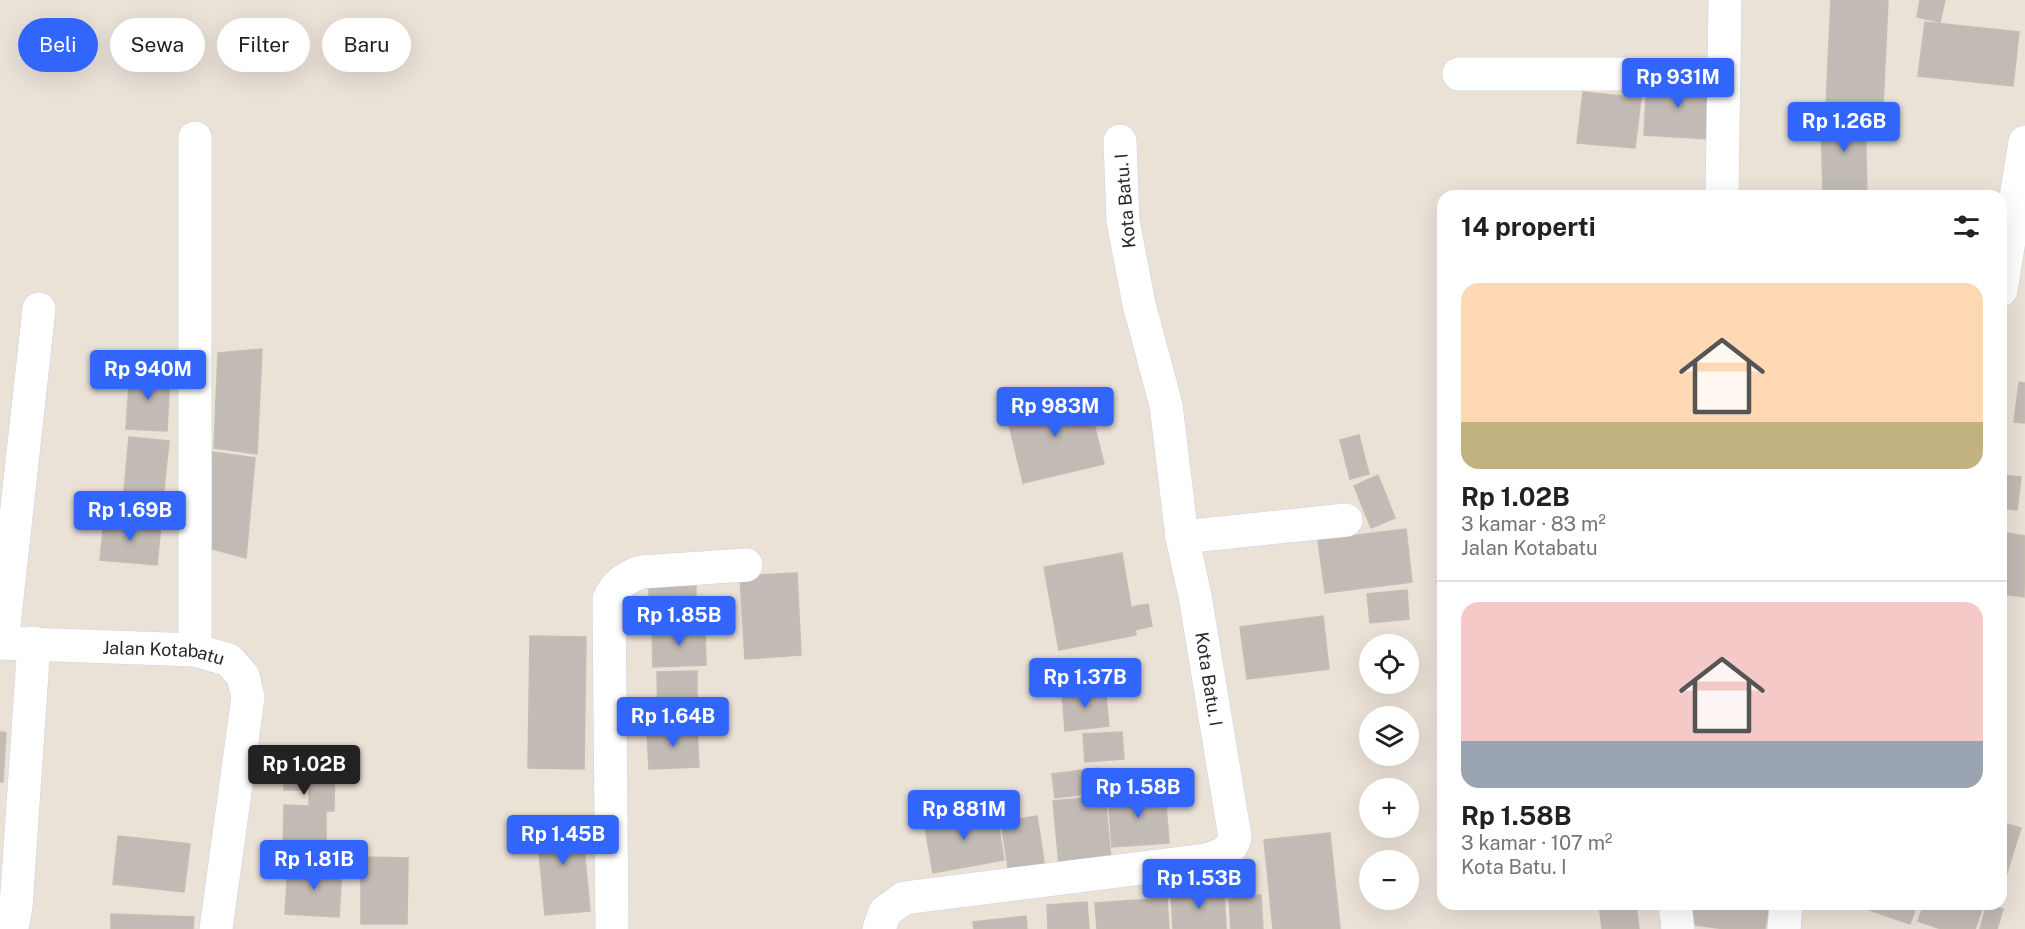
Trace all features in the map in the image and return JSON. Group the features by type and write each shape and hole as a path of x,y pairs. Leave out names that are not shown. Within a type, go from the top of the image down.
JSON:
{"street":[{"path":"1722,190 1725,0"},
{"path":"1459,74 1724,74"},
{"path":"195,138 195,650"},
{"name":"Kota Batu. I","path":"879,929 885,912 904,898 1206,860 1234,846 1235,837 1195,596 1182,537 1166,405 1139,304 1123,221 1120,141"},
{"path":"2007,253 2025,142"},
{"path":"9,929 13,923 16,907 12,643 39,309"},
{"path":"1182,537 1346,520"},
{"path":"612,929 609,599 617,585 641,572 746,565"},
{"name":"Jalan Kotabatu","path":"12,643 195,650 230,660 243,676 248,697 216,929"},
{"path":"1676,910 1678,929"},
{"path":"1784,929 1786,910"}],"building":[{"path":"1831,0 1888,0 1883,107 1826,105"},
{"path":"1920,0 1945,0 1940,22 1917,17"},
{"path":"1925,22 2019,32 2013,86 1918,76"},
{"path":"1647,80 1712,84 1708,139 1644,135"},
{"path":"1583,92 1641,98 1635,148 1577,143"},
{"path":"1865,110 1867,190 1823,190 1821,112"},
{"path":"262,349 257,454 214,448 218,353"},
{"path":"130,370 170,372 167,431 126,429"},
{"path":"2019,382 2025,383 2025,423 2014,422"},
{"path":"1086,392 1104,464 1023,483 1006,412"},
{"path":"1359,435 1369,474 1350,479 1340,440"},
{"path":"129,437 169,441 161,517 122,513"},
{"path":"213,452 255,458 246,558 201,546"},
{"path":"1378,475 1395,518 1371,528 1354,486"},
{"path":"2007,476 2021,477 2017,510 2007,509"},
{"path":"104,520 161,525 157,565 100,560"},
{"path":"1406,529 1412,582 1325,593 1318,540"},
{"path":"2007,533 2025,536 2024,597 2007,595"},
{"path":"1122,553 1131,607 1148,604 1152,626 1135,630 1136,635 1059,650 1044,567"},
{"path":"797,573 801,655 745,659 740,576"},
{"path":"696,579 696,622 649,622 649,580"},
{"path":"1407,590 1409,619 1370,623 1367,594"},
{"path":"1323,616 1329,669 1247,679 1240,627"},
{"path":"705,626 706,665 653,667 652,629"},
{"path":"530,636 586,637 584,769 528,768"},
{"path":"697,671 697,722 658,723 657,672"},
{"path":"1105,687 1109,726 1065,731 1062,691"},
{"path":"697,726 699,767 649,769 647,729"},
{"path":"0,732 6,733 3,782 0,782"},
{"path":"1122,732 1124,759 1085,762 1083,734"},
{"path":"264,746 286,746 287,749 335,748 334,811 326,811 326,858 283,858 284,805 309,806 309,790 284,790 284,779 264,780"},
{"path":"1099,768 1102,792 1055,798 1052,774"},
{"path":"1165,791 1169,843 1112,847 1108,795"},
{"path":"1105,796 1111,859 1059,865 1053,801"},
{"path":"996,810 1004,860 933,873 924,822"},
{"path":"581,816 590,911 545,915 536,820"},
{"path":"1037,816 1045,868 1009,874 1001,822"},
{"path":"2007,824 2021,828 2007,873"},
{"path":"1330,833 1340,929 1273,929 1264,840"},
{"path":"118,836 190,844 184,892 113,884"},
{"path":"361,857 408,858 407,924 361,924"},
{"path":"288,866 342,868 339,917 285,914"},
{"path":"1224,890 1226,929 1173,929 1171,893"},
{"path":"1261,895 1263,929 1231,929 1229,897"},
{"path":"1167,898 1169,929 1097,929 1095,903"},
{"path":"1087,902 1089,929 1048,929 1047,905"},
{"path":"1600,910 1637,910 1639,929 1602,929"},
{"path":"1691,910 1768,910 1765,929 1725,929 1689,924"},
{"path":"1870,910 1915,910 1910,924"},
{"path":"1922,910 1982,910 1975,929 1941,929 1918,921"},
{"path":"1985,910 2003,910 1997,929 1980,929"},
{"path":"111,914 194,917 193,929 111,929"},
{"path":"1026,916 1027,929 974,929 973,922"}]}
